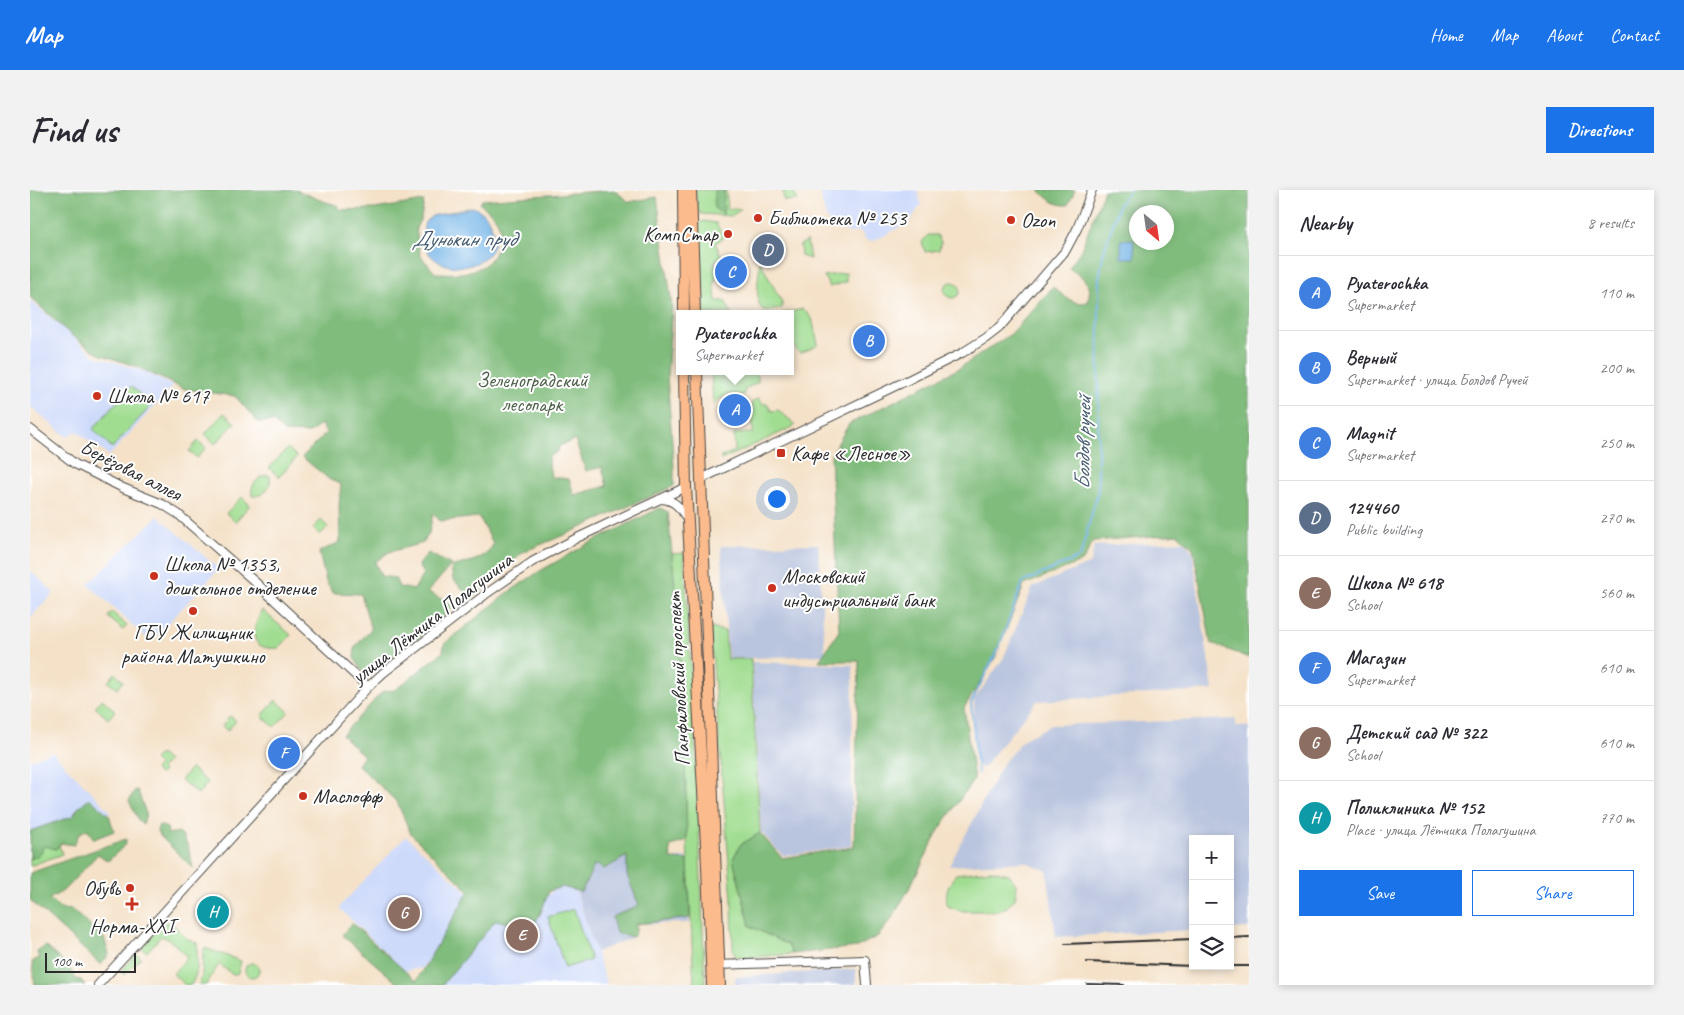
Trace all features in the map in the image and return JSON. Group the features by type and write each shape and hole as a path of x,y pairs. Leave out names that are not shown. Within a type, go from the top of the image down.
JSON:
{"main road":[{"path":"683,190 684,310"},
{"path":"691,190 695,310"},
{"name":"Панфиловский проспект","path":"684,375 687,519 706,844 716,965 720,985"},
{"name":"Панфиловский проспект","path":"697,375 716,965 712,985"},
{"path":"686,487 700,479"}],"street":[{"path":"700,479 916,376 962,353 986,338 999,328 1066,250 1083,216 1092,190"},
{"name":"Берёзовая аллея","path":"30,429 74,464 123,488 162,504 178,514 254,581 368,687"},
{"name":"улица Лётчика Полагушина","path":"98,985 368,687 383,673 512,574 577,538 686,487"},
{"path":"658,499 673,502 687,519"},
{"path":"716,965 865,960 867,985"}],"shaded area":[{"path":"821,190 918,190 921,205 911,219 903,225 872,241 866,240 860,231 850,233 831,225 826,218"},
{"name":"Школа № 617","path":"30,300 95,356 143,371 173,386 109,456 76,431 67,437 30,406"},
{"name":"Школа № 1353, дошкольное отделение","path":"158,516 219,569 155,637 145,637 88,584"},
{"path":"1184,541 1192,551 1213,690 1037,701 982,769 974,760 974,700 1003,659 1033,587 1091,563 1094,546"},
{"name":"Московский индустриальный банк","path":"818,544 825,655 728,659 721,546"},
{"path":"30,570 54,593 30,618"},
{"path":"752,662 853,665 851,846 783,856 761,832"},
{"path":"1236,719 1236,726 1249,727 1249,928 1234,929 1234,835 1189,835 1189,930 1056,937 1047,871 1026,862 949,866 1004,762 1024,739 1051,725"},
{"path":"52,752 111,812 30,839 30,760"},
{"path":"684,800 684,842 670,846 671,859 686,857 689,923 636,924 636,931 633,937 596,952 561,843"},
{"path":"406,836 468,893 433,953 422,968 405,971 340,909 341,905"},
{"path":"570,873 607,985 434,985 472,901 519,925"},
{"path":"856,969 856,985 735,985 735,977"}],"green space":[{"name":"Зеленоградский лесопарк","path":"30,190 296,190 339,206 339,210 375,209 424,201 421,218 416,228 420,255 435,273 452,274 482,267 496,251 499,224 494,215 480,204 482,200 614,190 629,202 657,197 672,306 667,376 674,486 523,552 495,580 471,598 453,579 451,567 482,557 491,548 493,543 479,517 440,521 433,514 429,533 423,543 389,552 375,562 381,576 395,578 399,587 414,590 423,574 418,565 428,553 451,565 428,592 453,607 398,658 391,657 374,672 363,672 354,658 355,647 371,629 361,594 333,593 326,582 319,552 340,542 339,506 341,484 330,480 302,457 326,433 321,424 310,433 284,432 273,422 258,422 235,396 184,389 135,366 99,354 71,335 30,297","holes":["575,440 586,471 602,467 607,486 574,495 569,479 551,477 548,457 558,451 559,446"]},
{"path":"696,190 715,190 714,208 723,213 724,190 726,190 728,209 741,209 732,216 701,214 697,208"},
{"path":"715,190 724,190 723,214 714,208"},
{"path":"783,190 792,190 798,200 784,201"},
{"path":"1039,190 1075,190 1068,205 1064,205 1052,201"},
{"path":"1104,190 1249,190 1249,658 1211,643 1193,548 1178,534 1093,541 1083,561 1024,585 995,658 964,708 974,779 939,830 891,920 878,936 857,947 792,954 788,945 750,926 733,859 740,845 760,833 782,858 854,847 859,661 819,661 839,631 831,455 849,424 958,369 1011,334 1053,287 1073,301 1078,303 1088,302 1090,288 1083,278 1069,268 1081,250"},
{"path":"703,221 716,223 724,238 715,243 722,257 714,262 721,276 714,281 716,301 725,301 730,310 703,310 698,225"},
{"path":"928,235 937,235 941,242 939,250 925,252 922,242"},
{"path":"807,241 810,259 801,256 800,245"},
{"path":"760,262 782,302 782,308 762,309 758,300"},
{"path":"846,273 846,282 829,287 824,276"},
{"path":"949,282 955,282 960,287 958,296 949,298 944,293 944,287"},
{"path":"803,309 812,318 818,344 800,353 794,346 794,311"},
{"path":"711,375 758,375 758,382 745,389 744,395 727,394 713,404"},
{"path":"131,386 152,405 112,448 93,429"},
{"path":"759,398 763,404 768,404 771,411 778,410 795,426 721,460 721,457 735,451 734,434 753,433 752,402"},
{"path":"224,413 235,423 215,444 205,434"},
{"path":"198,441 206,448 197,458 189,451"},
{"path":"288,448 297,457 279,477 269,468"},
{"path":"267,475 270,476 270,484 266,490 260,495 252,496 252,488 255,482"},
{"path":"242,497 250,505 235,522 226,513"},
{"path":"660,508 668,512 678,617 685,756 687,839 684,842 670,846 671,859 688,860 690,918 636,924 636,931 633,937 616,933 612,917 639,905 627,875 627,856 604,869 595,864 581,892 562,887 549,891 541,912 530,932 516,925 496,920 442,985 394,985 396,982 342,935 352,923 416,981 469,891 411,834 397,802 358,765 364,756 342,735 383,691 395,690 443,652 444,644 506,594 540,571 584,546"},
{"path":"321,520 328,527 320,535 313,528"},
{"path":"684,553 698,800 705,985 694,985 678,617 671,554"},
{"path":"262,610 291,635 279,648 269,648 257,643 255,638 256,625"},
{"path":"112,612 127,626 123,630 108,617"},
{"path":"710,628 725,631 727,659 751,659 760,833 740,845 733,859 750,926 788,945 792,954 742,958 735,956 733,949 732,900"},
{"path":"115,673 123,681 117,689 108,682"},
{"path":"102,699 115,711 108,719 95,707"},
{"path":"276,700 289,712 274,727 262,716"},
{"path":"230,716 236,721 227,731 222,726"},
{"path":"160,754 168,761 161,769 163,771 160,775 155,770 159,765 154,760"},
{"path":"191,768 208,783 198,794 181,780"},
{"path":"135,790 138,791 146,814 143,824 139,821 129,801"},
{"path":"89,798 109,815 114,831 94,839 87,829 79,834 74,845 61,843 56,849 44,846 39,856 30,859 30,831 73,816 78,808"},
{"path":"159,825 167,828 168,834 179,832 185,840 193,868 160,836 157,831"},
{"path":"57,839 62,854 30,866 30,848"},
{"path":"126,839 126,844 108,861 98,854 63,891 49,899 61,909 72,910 104,938 109,954 101,965 30,900 30,873"},
{"path":"991,870 1009,874 1017,886 1015,899 1007,907 998,911 960,911 948,906 946,898 948,890 956,874"},
{"path":"574,909 591,960 565,968 548,917"},
{"path":"165,922 174,925 186,938 197,943 197,970 191,985 185,985 173,974 187,957 172,942 161,936 147,952 142,947"},
{"path":"46,946 69,968 76,979 81,980 85,985 35,985 32,962 39,958 37,952"},
{"path":"205,948 241,961 238,973 233,975 219,964 206,985 199,985 202,976 203,951"},
{"path":"136,954 141,958 124,975 121,971"},
{"path":"249,963 255,963 259,970 255,977 249,977 245,973 245,967"}],"water":[{"name":"Дунькин пруд","path":"473,207 485,215 492,228 493,245 486,257 474,264 458,267 443,264 431,256 424,242 425,222 432,216"},
{"path":"1129,239 1129,250 1134,250 1135,258 1121,258 1121,240"}],"waterway":[{"name":"Болдов ручей","path":"978,773 971,703 999,647 1023,582 1080,557 1098,491 1099,279 1103,254 1119,205 1130,190"}],"railway":[{"path":"1234,938 1249,937"},
{"path":"1065,944 1189,939"},
{"path":"1087,962 1189,966"},
{"path":"1234,966 1249,966"},
{"path":"1087,984 1124,985"}],"place":[{"name":"Библиотека № 253","path":"758,218"},
{"name":"Ozon","path":"1011,220"},
{"name":"КомпСтар","path":"728,234"},
{"name":"124460","path":"768,250"},
{"name":"Magnit","path":"731,272"},
{"name":"Верный","path":"869,341"},
{"name":"Школа № 617","path":"97,396"},
{"name":"Pyaterochka","path":"735,410"},
{"name":"Кафе «Лесное»","path":"781,453"},
{"name":"Школа № 1353, дошкольное отделение","path":"154,576"},
{"name":"Московский индустриальный банк","path":"772,588"},
{"name":"ГБУ Жилищник района Матушкино","path":"193,611"},
{"name":"Магазин","path":"284,753"},
{"name":"Маслофф","path":"303,796"},
{"name":"Обувь","path":"130,888"},
{"name":"Норма-XXI","path":"132,904"},
{"name":"Поликлиника № 152","path":"213,912"},
{"name":"Детский сад № 322","path":"404,913"},
{"name":"Школа № 618","path":"522,935"}]}
